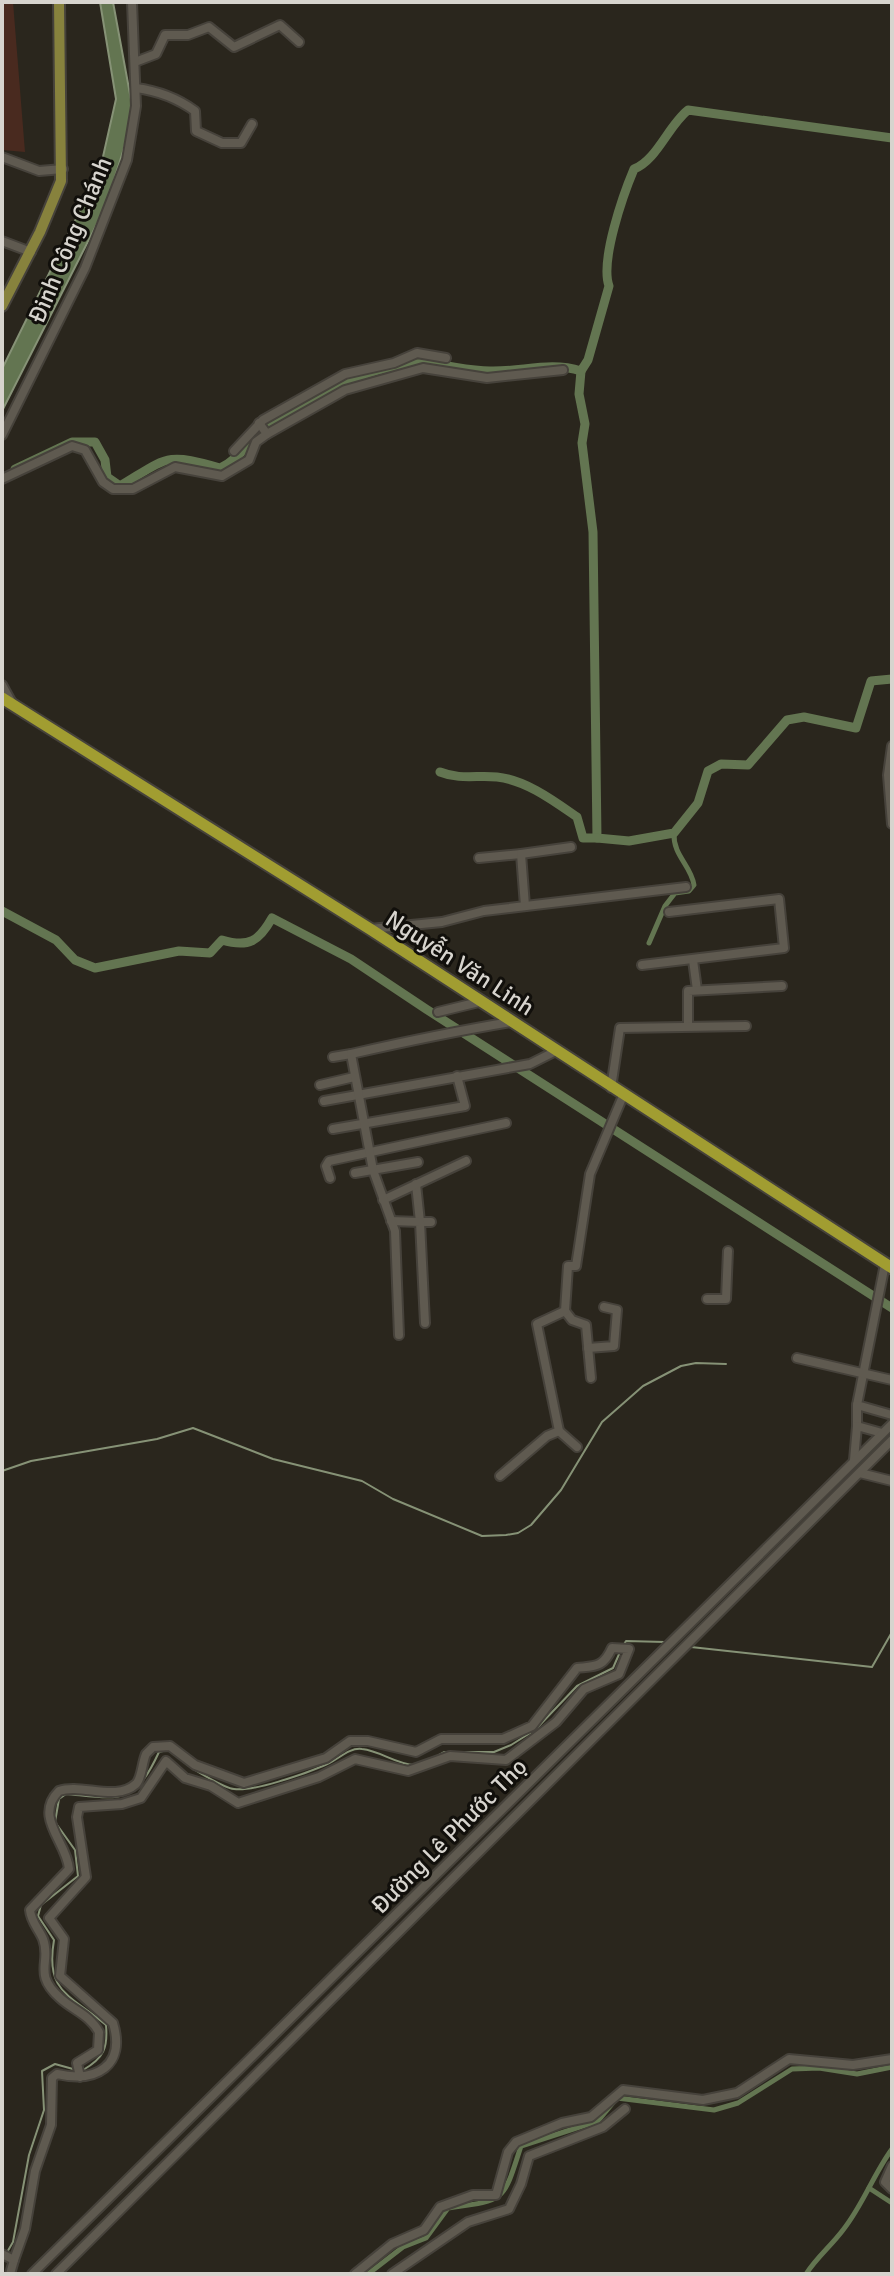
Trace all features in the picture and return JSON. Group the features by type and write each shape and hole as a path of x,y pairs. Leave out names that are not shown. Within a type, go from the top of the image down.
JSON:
{"highway":[{"name":"Nguyễn Văn Linh","path":"2,698 370,929 554,1052 888,1266"}],"main road":[{"path":"2,306 31,252 54,200 63,169 59,2"}],"street":[{"name":"Đinh Công Chánh","path":"2,435 85,268 113,201 134,131 136,88 132,2"},
{"path":"135,62 156,54 165,35 188,35 209,27 234,47 280,25 299,42"},
{"path":"136,88 155,90 190,107 195,111 196,131 222,143 241,143 252,124"},
{"path":"2,157 39,171 63,169"},
{"path":"2,241 31,252"},
{"path":"234,451 345,374 394,363 417,353 446,358"},
{"path":"2,479 72,446 85,450 103,482 113,489 133,489 175,467 222,476 249,460 263,428 345,390 423,368 487,378 563,370"},
{"path":"2,685 13,705"},
{"path":"892,746 888,775 892,821"},
{"path":"479,858 571,847"},
{"path":"521,854 525,906"},
{"path":"370,929 442,922 460,914 686,887"},
{"path":"642,965 784,948 779,899 669,912"},
{"path":"693,960 697,990"},
{"path":"688,1025 688,991 782,986"},
{"path":"438,1012 479,1002"},
{"path":"333,1057 511,1022"},
{"path":"611,1088 619,1028 746,1026"},
{"path":"324,1101 530,1064 554,1052"},
{"path":"351,1054 373,1170 395,1236 399,1335"},
{"path":"333,1129 465,1106 457,1076"},
{"path":"320,1085 354,1077"},
{"path":"591,1378 586,1325 572,1320 565,1311 567,1269 568,1266 576,1266 590,1174 623,1096"},
{"path":"330,1178 327,1163 506,1123"},
{"path":"383,1200 466,1161"},
{"path":"355,1173 418,1162"},
{"path":"416,1184 425,1323"},
{"path":"391,1221 431,1222"},
{"path":"707,1299 726,1299 728,1251"},
{"path":"854,1461 862,1372 888,1266"},
{"path":"588,1348 614,1346 617,1310 604,1307"},
{"path":"565,1311 537,1324 537,1329 559,1431 577,1447"},
{"path":"797,1358 892,1380"},
{"path":"857,1405 892,1415"},
{"name":"Đường Lê Phước Thọ","path":"32,2274 102,2209 892,1424"},
{"path":"857,1426 882,1433"},
{"path":"500,1476 547,1436 559,1431"},
{"name":"Đường Lê Phước Thọ","path":"56,2274 630,1705 892,1440"},
{"path":"860,1473 892,1481"},
{"path":"832,1482 840,1492"},
{"path":"10,2274 25,2229 35,2171 50,2131 52,2078 56,2074 78,2073 103,2070 111,2061 116,2045 113,2023 60,1976 64,1939 49,1918 86,1877 77,1817 79,1807 122,1804 141,1798 166,1761 185,1778 211,1786 238,1803 319,1777 355,1759 408,1771 450,1756 506,1760 556,1722 584,1689 619,1674 629,1649 616,1648 598,1666 577,1668 532,1726 503,1739 441,1739 416,1752 353,1740 326,1758 244,1783 202,1768 175,1748 163,1746 146,1754 138,1781 133,1786 96,1792 59,1791 51,1806 51,1827 65,1852 69,1869 30,1910 45,1946 42,1965 46,1980 57,1995 86,2016 99,2032 98,2050 77,2063 78,2073"},
{"path":"619,1695 630,1705"},
{"path":"324,1988 334,1999"},
{"path":"355,2274 392,2244 424,2230 440,2207 473,2195 496,2195 508,2152 518,2140 562,2123 591,2117 607,2101 628,2089 703,2100 737,2093 789,2059 853,2065 892,2059"},
{"path":"392,2274 468,2222 509,2209 521,2184 529,2156 603,2127 625,2109"},
{"path":"892,2166 885,2182 892,2189"},
{"path":"102,2209 112,2220"},
{"path":"2,2254 13,2260"}],"shaded area":[{"path":"2,2 13,2 25,152 2,150"},
{"path":"100,2 113,2 134,116 106,206 2,411 2,369 100,170 116,99"}],"waterway":[{"path":"15,469 72,442 95,442 105,460 107,477 120,486 167,460 187,460 220,468 235,458 267,426 306,402 356,377 392,367 420,363 480,371 547,367 581,371 588,360 609,286 610,245 634,169 656,151 688,110 892,138"},
{"path":"581,371 579,394 585,424 582,443 593,532 597,838 629,841 674,833 698,803 708,771 721,764 748,765 787,720 804,717 856,728 871,681 892,679"},
{"path":"440,772 518,782 577,817 583,838 597,838"},
{"path":"649,943 665,906 675,893 689,891 694,885 676,848 674,833"},
{"path":"2,911 56,940 75,960 95,968 179,951 210,953 222,940 246,943 258,937 272,918 351,959 892,1308"},
{"path":"2,1471 31,1461 157,1439 193,1428 273,1459 362,1481 393,1499 482,1536 506,1535 518,1533 531,1525 561,1490 602,1422 643,1386 681,1366 726,1364"},
{"path":"691,1647 872,1667 892,1632"},
{"path":"623,1646 626,1641 665,1642"},
{"path":"435,1757 444,1752 494,1752 511,1745 535,1730 577,1686 613,1668 620,1652"},
{"path":"181,1759 206,1777 234,1789 253,1788 292,1778 357,1749 415,1765"},
{"path":"83,2070 103,2052 106,2025 71,1998 57,1982 53,1971 54,1940 38,1916 41,1905 78,1876 75,1850 55,1822 59,1799 66,1794 100,1797 123,1795 142,1782 159,1752 167,1750 176,1755"},
{"path":"6,2254 13,2242 29,2155 44,2110 42,2071 55,2064 73,2069"},
{"path":"368,2274 403,2247 426,2238 448,2208 481,2203 500,2195 510,2178 521,2146 598,2121 617,2098 714,2110 738,2103 792,2069 819,2068 857,2074 892,2067"},
{"path":"806,2274 850,2220 892,2149"},
{"path":"869,2188 892,2203"}]}
